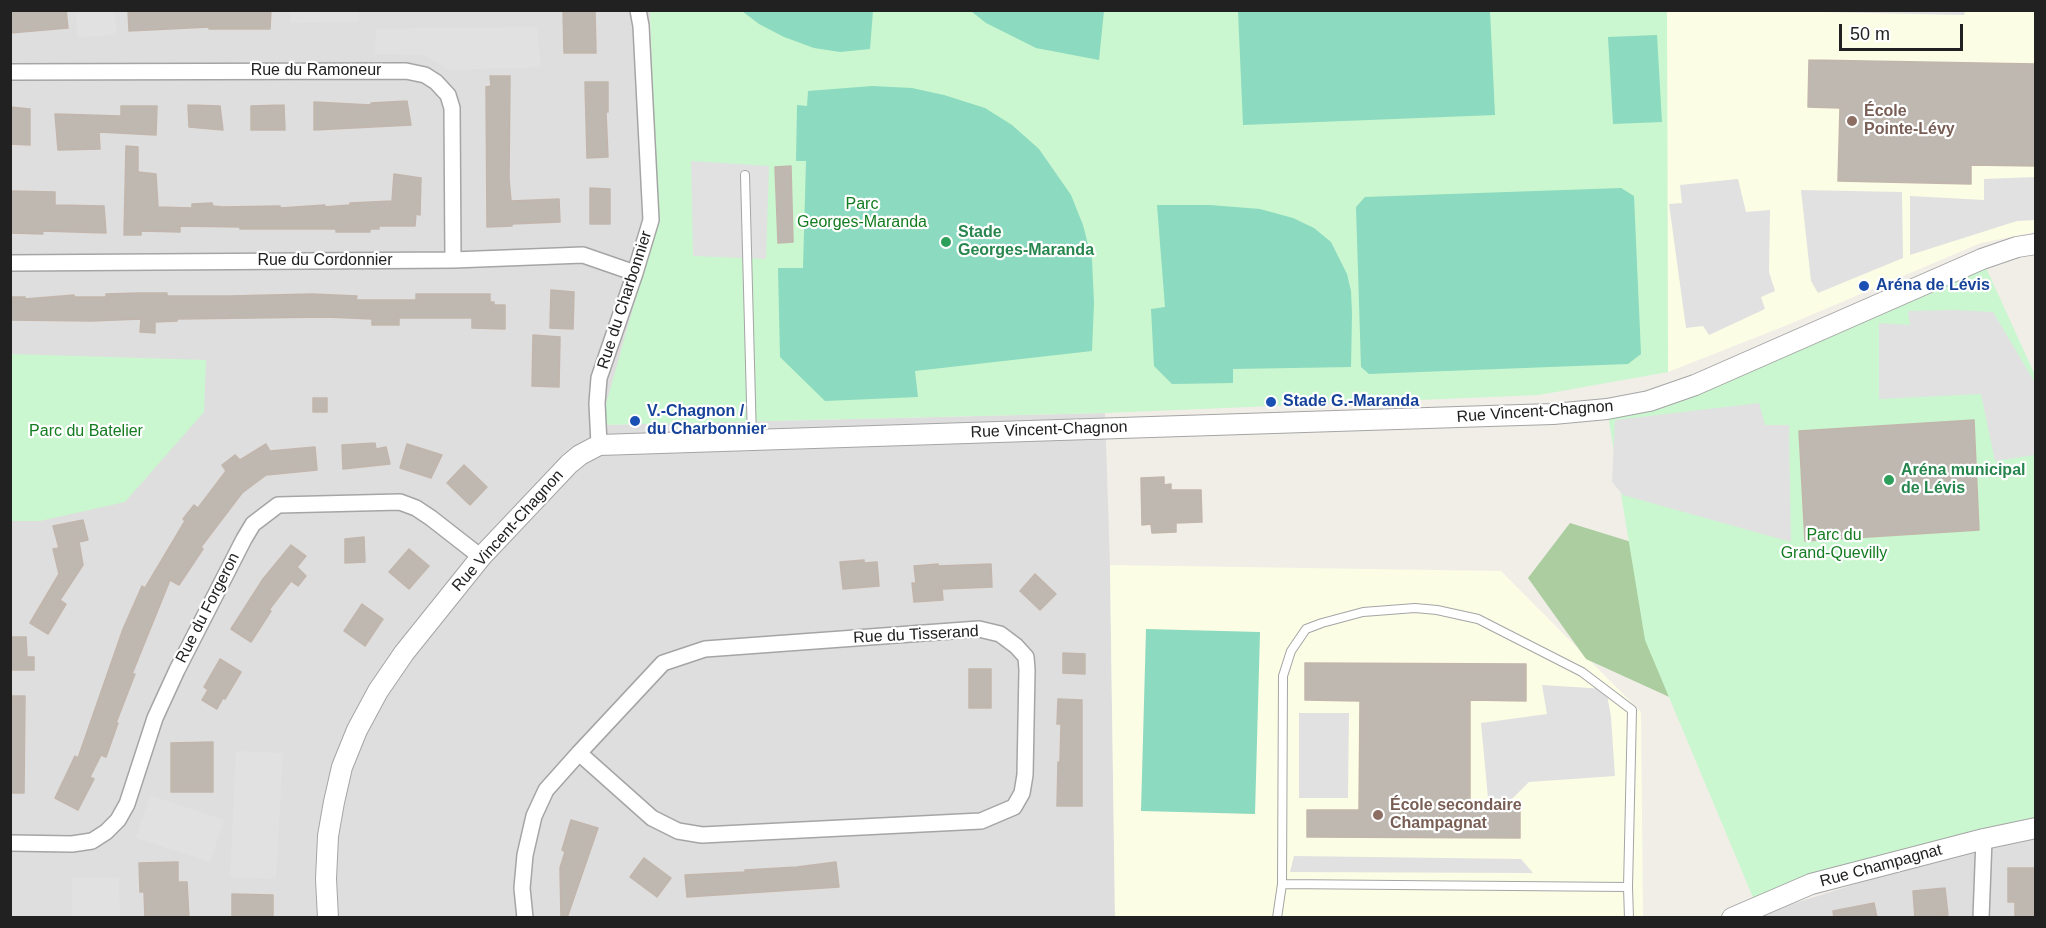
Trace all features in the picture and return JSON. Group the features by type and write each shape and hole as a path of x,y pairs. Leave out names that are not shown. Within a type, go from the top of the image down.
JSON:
{"street":[{"name":"Rue du Charbonnier","path":"599,445 597,403 599,378 651,220 641,26 638,10"},
{"name":"Rue du Ramoneur","path":"10,72 406,71 425,75 436,82 448,95 452,108 453,260"},
{"name":"Rue Vincent-Chagnon","path":"328,918 326,879 328,836 342,767 357,730 378,691 404,652 481,556 562,470 580,455 599,445 1489,416 1607,409 1649,401 1695,385 1982,259 2017,247 2036,244"},
{"name":"Rue du Cordonnier","path":"10,263 453,260 584,255 635,273"},
{"name":"Rue du Forgeron","path":"10,843 72,844 92,841 118,820 127,804 155,718 177,670 244,539 254,524 278,505 400,502 416,508 431,518 481,556"},
{"name":"Rue du Tisserand","path":"525,918 522,888 525,855 534,816 546,790 579,753 663,663 705,649 979,629 1000,634 1026,657 1028,670 1025,775 1022,792 1014,807 981,821 702,834 678,831 652,818 579,753"},
{"name":"Rue Champagnat","path":"1732,918 1760,912 1811,884 1984,839 2036,828"},
{"path":"1981,918 1984,839"}],"lane":[{"path":"745,175 752,440"},
{"path":"1277,918 1282,884 1283,676 1291,651 1306,629 1322,623 1363,612 1415,608 1437,610 1478,619 1582,672 1632,710 1629,918"},
{"path":"1282,884 1628,887"}],"shaded area":[{"path":"1965,10 1964,15 1774,11"},
{"path":"10,11 650,11 657,223 601,425 1105,413 1110,565 1115,917 11,917"},
{"path":"76,11 115,11 116,35 77,37"},
{"path":"291,11 359,11 359,21 290,23"},
{"name":"École Pointe-Lévy","path":"1667,11 2035,11 2035,232 1981,243 1785,326 1668,372"},
{"path":"537,27 541,67 449,70 424,55 375,54 376,29"},
{"path":"691,161 769,166 766,259 693,256"},
{"path":"2035,177 2035,220 2017,221 1910,255 1910,196 1984,200 1984,179"},
{"path":"1738,179 1746,212 1770,210 1769,272 1775,291 1761,297 1765,309 1709,335 1703,326 1686,328 1669,204 1682,203 1680,185"},
{"path":"1801,190 1902,192 1903,258 1818,293 1811,281"},
{"path":"1908,311 1993,312 2034,381 2036,389 2035,455 1995,461 1981,394 1879,399 1879,323 1910,325"},
{"path":"1759,403 1765,425 1789,425 1791,542 1623,495 1612,482 1615,420"},
{"name":"École secondaire Champagnat","path":"1110,565 1501,571 1641,712 1643,917 1115,917"},
{"path":"1542,685 1606,689 1611,717 1615,776 1529,782 1511,800 1488,798 1481,723 1547,714"},
{"path":"1299,713 1349,713 1348,798 1299,798"},
{"path":"236,751 283,753 276,879 230,877"},
{"path":"150,795 224,820 210,862 136,838"},
{"path":"2035,829 2035,917 1748,918 1989,842"},
{"path":"1294,856 1521,859 1533,873 1290,872"},
{"path":"72,877 119,878 120,917 72,917"}],"green space":[{"name":"Parc Georges-Maranda","path":"650,11 1667,11 1668,372 1539,395 1105,413 600,425 657,223"},
{"path":"742,11 873,11 870,49 840,52 814,48 784,37 759,24"},
{"path":"971,11 1104,11 1099,60 1036,48 986,23"},
{"path":"1238,11 1490,11 1495,115 1243,125"},
{"path":"1657,35 1662,122 1613,124 1608,37"},
{"name":"Stade Georges-Maranda","path":"872,86 912,88 985,108 1012,125 1039,149 1071,195 1083,225 1092,260 1094,303 1092,351 915,371 918,397 825,401 780,357 778,268 803,268 806,161 796,161 797,105 807,106 808,91"},
{"path":"1621,188 1634,196 1641,354 1628,364 1369,374 1361,367 1356,207 1365,197"},
{"path":"1157,205 1210,205 1260,209 1293,218 1314,228 1331,242 1347,274 1351,291 1351,367 1233,369 1233,383 1172,384 1154,366 1151,309 1165,307"},
{"name":"Parc du Grand-Quevilly","path":"1982,259 2035,375 2035,828 1757,907 1645,640 1607,409 1640,403"},
{"name":"Parc du Batelier","path":"11,354 206,360 204,412 125,502 40,521 11,521"},
{"path":"1570,523 1699,563 1711,716 1586,659 1528,578"},
{"path":"1146,629 1260,632 1255,814 1141,811"}],"building":[{"path":"10,10 66,10 68,28 10,33"},
{"path":"128,10 271,10 270,29 209,29 209,27 129,31"},
{"path":"563,10 595,11 596,53 564,53"},
{"path":"1809,60 2036,64 2036,166 1971,165 1971,184 1838,181 1840,108 1808,107"},
{"path":"490,76 510,76 509,179 511,201 559,199 560,222 487,227 486,87 491,86"},
{"path":"585,82 608,82 608,112 606,112 608,157 587,158"},
{"path":"407,101 411,125 314,130 314,102 371,105 371,103"},
{"path":"188,105 220,106 223,130 189,127"},
{"path":"284,105 285,130 251,130 251,106"},
{"path":"121,106 157,106 156,135 99,132 100,149 58,150 55,114 121,116"},
{"path":"10,107 30,109 30,145 10,144"},
{"path":"126,146 138,147 138,172 156,174 158,207 192,208 192,204 212,203 213,206 223,207 280,206 280,208 325,205 324,207 392,201 394,174 421,178 420,215 416,214 415,226 379,226 379,229 370,229 370,232 336,232 336,229 240,229 240,227 180,226 180,232 141,231 141,235 124,235"},
{"path":"791,166 793,242 778,243 775,167"},
{"path":"590,188 610,189 610,224 590,224"},
{"path":"10,191 55,192 55,205 104,206 106,233 42,231 43,234 10,233"},
{"path":"551,290 574,292 573,329 550,328"},
{"path":"167,293 167,296 312,294 357,296 356,300 416,300 416,294 490,294 490,302 494,302 494,305 505,305 505,329 472,328 472,318 399,318 399,325 372,325 372,319 326,317 177,319 177,321 155,322 155,333 140,332 141,319 10,320 10,297 25,297 25,299 74,295 74,297 106,297 106,294"},
{"path":"533,335 560,337 559,387 532,386"},
{"path":"313,398 327,398 327,412 313,412"},
{"name":"Aréna municipal de Lévis","path":"1974,420 1979,530 1805,541 1799,431"},
{"path":"375,443 376,449 386,447 390,464 343,469 342,445"},
{"path":"266,444 270,451 315,447 317,470 266,475 242,493 201,547 203,549 179,585 170,580 132,674 135,674 106,757 101,755 90,777 94,779 78,810 55,798 75,756 78,758 123,629 142,586 145,588 185,521 183,519 194,505 198,508 226,471 222,465 235,455 240,460"},
{"path":"407,444 442,455 431,478 400,468"},
{"path":"464,465 487,487 470,505 447,483"},
{"path":"1164,477 1164,485 1171,484 1171,490 1201,490 1202,522 1176,523 1176,532 1152,533 1151,524 1142,525 1141,478"},
{"path":"83,520 88,540 79,542 83,565 60,600 66,604 48,634 30,623 59,574 53,549 59,548 53,526"},
{"path":"364,537 365,562 345,563 345,539"},
{"path":"291,545 306,556 297,567 306,576 298,586 291,581 269,610 271,611 251,642 231,629 263,579"},
{"path":"409,549 429,566 409,589 389,572"},
{"path":"864,560 864,563 877,562 879,586 843,589 840,562"},
{"path":"938,564 938,566 991,564 992,587 942,589 943,600 914,602 912,583 916,583 914,566"},
{"path":"1035,574 1056,594 1040,610 1020,591"},
{"path":"362,604 383,619 365,646 344,631"},
{"path":"10,637 26,637 27,657 34,657 34,670 10,670"},
{"path":"1063,653 1085,654 1085,674 1063,673"},
{"path":"220,659 241,672 217,709 202,700 208,690 204,687"},
{"path":"1305,663 1526,664 1526,701 1470,700 1470,807 1520,807 1520,838 1307,837 1307,810 1359,810 1360,701 1305,700"},
{"path":"969,669 991,669 991,708 969,708"},
{"path":"10,696 25,696 24,793 10,793"},
{"path":"1058,699 1082,700 1082,806 1057,806 1061,724 1057,724"},
{"path":"213,742 213,792 171,792 171,743"},
{"path":"571,820 598,828 567,918 561,918 560,868 565,852 562,850"},
{"path":"644,858 671,878 657,897 630,877"},
{"path":"178,862 178,882 187,882 189,918 145,918 144,892 140,892 139,863"},
{"path":"836,862 839,887 687,897 685,875 745,872 745,870"},
{"path":"2008,868 2036,868 2036,918 2015,918 2015,902 2008,902"},
{"path":"1945,888 1948,915 1915,918 1913,891"},
{"path":"232,894 273,895 273,918 232,918"},
{"path":"1874,903 1877,918 1834,918 1833,911"}],"place":[{"name":"École Pointe-Lévy","path":"1852,121"},
{"name":"Stade Georges-Maranda","path":"946,242"},
{"name":"Aréna de Lévis","path":"1864,286"},
{"name":"Stade G.-Maranda","path":"1271,402"},
{"name":"V.-Chagnon / du Charbonnier","path":"635,421"},
{"name":"Aréna municipal de Lévis","path":"1889,480"},
{"name":"École secondaire Champagnat","path":"1378,815"}]}
